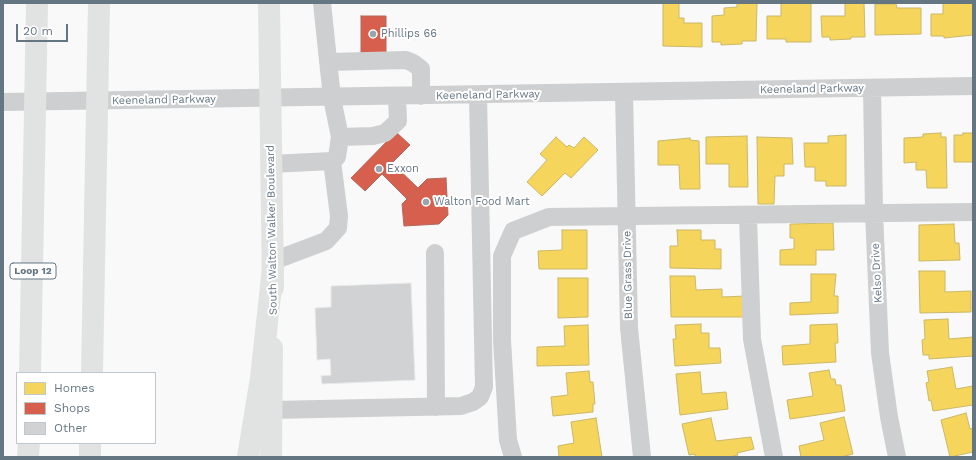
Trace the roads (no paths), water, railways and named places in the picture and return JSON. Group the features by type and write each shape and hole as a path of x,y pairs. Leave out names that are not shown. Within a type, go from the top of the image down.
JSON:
{"main road":[{"name":"Loop 12","path":"30,372 37,3"},
{"path":"92,372 98,3"},
{"name":"South Walton Walker Boulevard","path":"269,3 273,264 271,457"},
{"path":"248,457 261,378 273,264"},
{"path":"28,457 29,444"},
{"path":"90,444 90,457"}],"street":[{"path":"271,164 332,161 336,157 340,137 332,98 322,3"},
{"path":"328,62 410,61 421,69 420,96"},
{"name":"Keeneland Parkway","path":"3,102 397,97 973,86"},
{"name":"Kelso Drive","path":"872,88 874,212 880,353 889,417 897,457"},
{"name":"Blue Grass Drive","path":"624,92 629,328 642,457"},
{"path":"272,410 461,406 473,402 480,397 484,387 478,95"},
{"path":"340,137 373,136 385,133 398,121 397,97"},
{"path":"273,264 326,241 338,228 339,216 332,161"},
{"path":"513,457 508,440 502,347 502,256 513,231 549,217 748,216 874,212 973,212"},
{"path":"748,216 752,338 774,457"},
{"path":"436,253 436,407"}],"place":[{"name":"Phillips 66","path":"373,34"},
{"name":"Exxon","path":"379,169"},
{"name":"Walton Food Mart","path":"426,202"}]}
